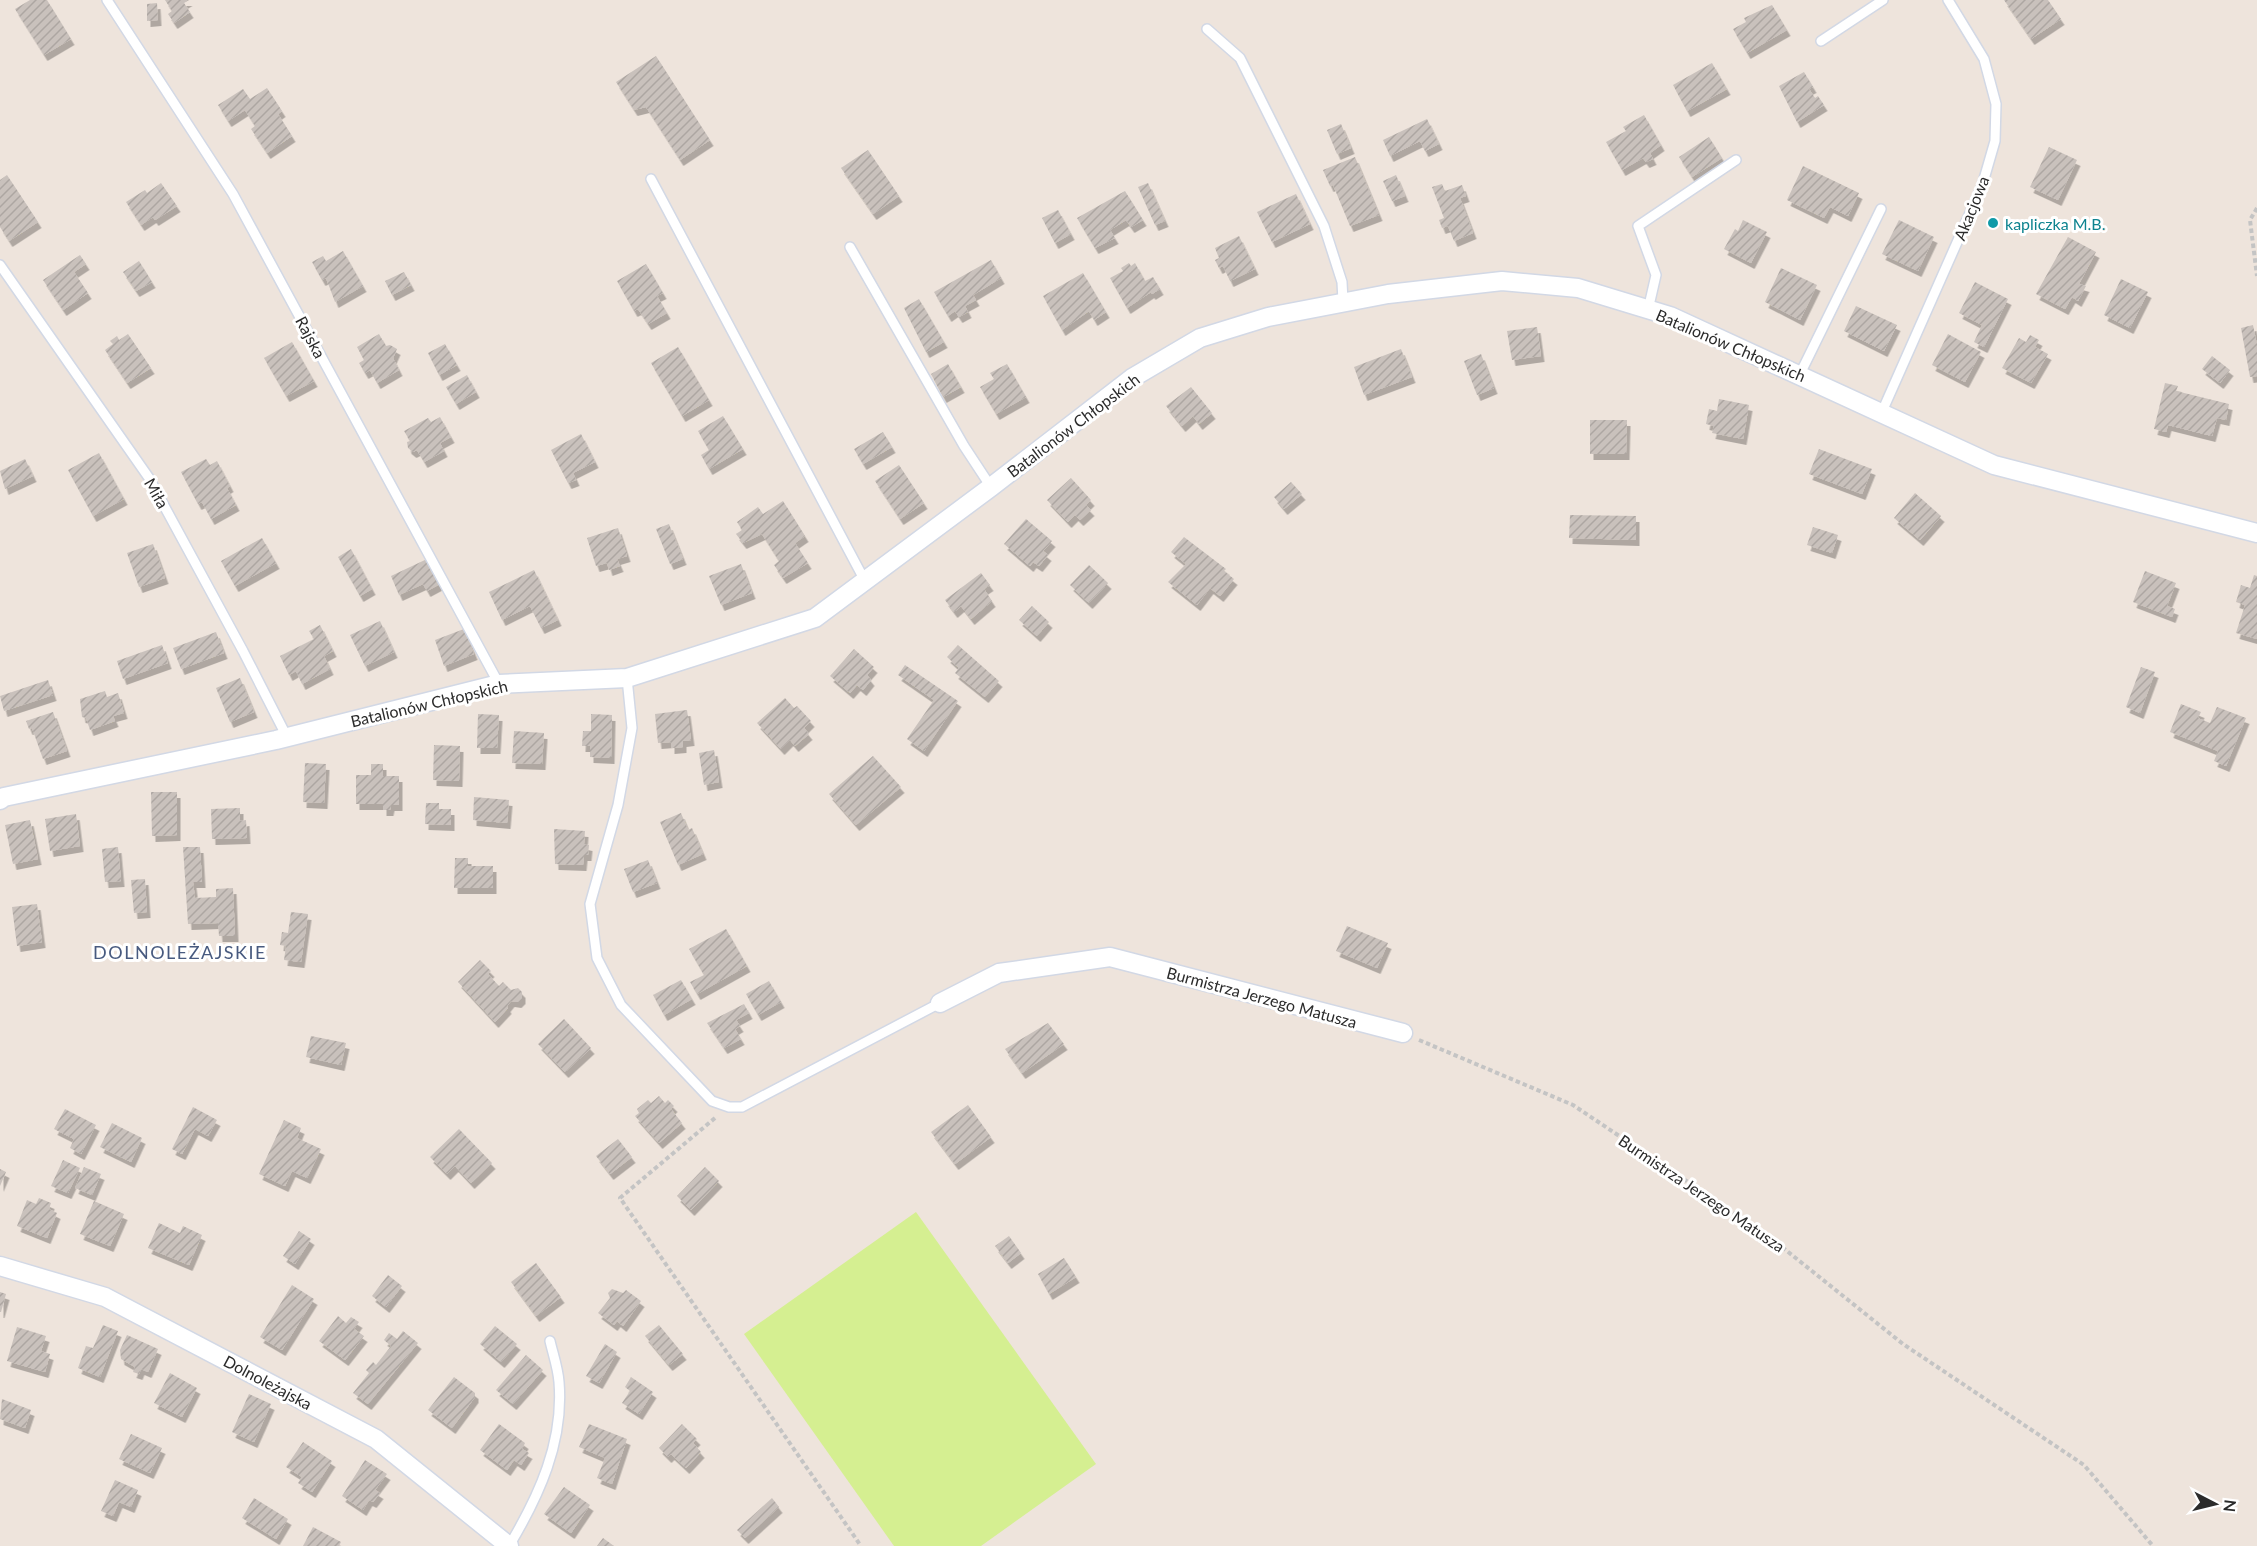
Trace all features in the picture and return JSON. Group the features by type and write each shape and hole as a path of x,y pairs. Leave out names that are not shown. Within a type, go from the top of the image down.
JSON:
{"street":[{"name":"Batalionów Chłopskich","path":"1,796 286,737 499,684 627,678 815,618 1132,378 1200,338 1268,317 1343,301 1502,281 1578,288 1670,316 1994,465 2257,533"},
{"name":"Burmistrza Jerzego Matusza","path":"940,1003 999,973 1110,957 1403,1033"},
{"name":"Dolnoleżajska","path":"0,1266 105,1297 376,1439 509,1546"}],"lane":[{"name":"Rajska","path":"107,0 233,194 499,684"},
{"path":"1821,41 1883,0"},
{"name":"Akacjowa","path":"1881,414 1982,186 1995,141 1996,104 1984,59 1948,0"},
{"path":"1207,29 1240,58 1267,111 1324,226 1342,282 1343,301"},
{"path":"1648,310 1656,274 1638,226 1736,160"},
{"path":"651,179 865,581"},
{"path":"1800,374 1881,209"},
{"path":"850,248 964,446 991,487"},
{"name":"Miła","path":"0,265 149,478 243,651 286,737"},
{"path":"627,678 632,728 618,805 590,904 597,958 621,1005 712,1101 729,1107"},
{"name":"Burmistrza Jerzego Matusza","path":"729,1107 742,1107 940,1003"},
{"path":"509,1546 546,1476 559,1418 559,1381 550,1341"}],"path":[{"path":"2257,208 2250,220 2257,276"},
{"name":"Burmistrza Jerzego Matusza","path":"1403,1033 1573,1106 1767,1235 1903,1344 2084,1466 2153,1546"},
{"path":"729,1107 620,1198 861,1546"}],"green space":[{"path":"916,1212 1096,1464 981,1546 894,1546 744,1334"}],"building":[{"path":"30,0 47,0 71,39 44,55 15,9"},
{"path":"165,0 189,0 184,3 190,12 174,23 168,14 172,11"},
{"path":"2004,0 2048,0 2061,19 2031,39"},
{"path":"157,3 158,20 147,21 147,4"},
{"path":"1772,5 1787,30 1747,53 1733,29 1746,22 1744,18"},
{"path":"656,56 710,140 680,160 646,107 634,110 616,82"},
{"path":"1712,63 1727,89 1687,111 1673,85"},
{"path":"1804,72 1813,87 1809,89 1824,105 1797,122 1779,86"},
{"path":"267,88 282,111 278,114 292,136 267,153 251,129 255,126 245,110 228,121 218,105 243,89 250,99"},
{"path":"1644,115 1661,145 1650,153 1653,159 1646,162 1643,158 1622,170 1606,142 1626,131 1623,127"},
{"path":"1427,119 1439,144 1425,151 1420,141 1390,156 1383,140"},
{"path":"1341,124 1351,148 1337,154 1327,130"},
{"path":"1709,137 1722,158 1692,177 1679,157"},
{"path":"2049,147 2077,160 2058,200 2030,187"},
{"path":"868,150 899,196 873,214 841,168"},
{"path":"1355,157 1379,215 1350,226 1333,185 1330,186 1323,170"},
{"path":"1803,166 1859,193 1848,216 1830,207 1824,218 1787,200"},
{"path":"7,175 38,222 9,241 0,227 0,180"},
{"path":"1396,175 1405,196 1392,201 1383,181"},
{"path":"161,183 177,206 155,220 153,217 141,225 126,202 145,190 147,193"},
{"path":"1148,183 1165,221 1155,225 1138,187"},
{"path":"1442,184 1445,191 1462,185 1466,196 1460,198 1473,233 1454,241 1448,226 1442,228 1439,220 1444,218 1432,187"},
{"path":"1125,191 1143,220 1131,227 1126,220 1110,230 1115,238 1095,248 1077,218"},
{"path":"1296,194 1310,224 1272,242 1257,212"},
{"path":"1058,210 1071,234 1055,243 1042,218"},
{"path":"1743,220 1767,232 1751,263 1724,249 1735,229 1738,231"},
{"path":"1899,220 1934,237 1918,271 1882,254"},
{"path":"1239,236 1255,269 1230,281 1223,266 1219,268 1215,260 1219,258 1215,248"},
{"path":"2068,237 2096,252 2079,284 2086,286 2078,301 2072,297 2065,309 2036,294"},
{"path":"343,251 363,286 335,302 326,278 322,280 312,262 323,256 326,261"},
{"path":"80,255 86,264 74,272 88,293 63,310 43,280"},
{"path":"991,260 1001,278 973,295 976,300 965,306 968,312 959,317 955,311 948,316 934,292"},
{"path":"139,261 152,282 136,291 123,272"},
{"path":"1129,263 1131,266 1135,263 1145,281 1153,277 1160,289 1152,294 1151,292 1127,308 1110,278 1123,271 1121,268"},
{"path":"646,264 663,293 657,296 667,313 648,324 638,309 634,311 617,281"},
{"path":"1781,268 1817,285 1800,320 1765,302"},
{"path":"404,272 411,285 392,295 385,281"},
{"path":"1083,273 1106,312 1094,320 1089,311 1062,330 1043,296"},
{"path":"2121,279 2148,292 2130,328 2104,315"},
{"path":"1975,282 2008,299 1984,347 1974,342 1982,325 1959,313"},
{"path":"919,299 944,342 926,352 904,308"},
{"path":"1856,306 1897,325 1884,351 1844,331"},
{"path":"2253,325 2257,345 2257,376 2250,377 2241,328"},
{"path":"1537,327 1541,356 1512,360 1507,331"},
{"path":"128,334 151,368 127,383 105,350 113,344 110,341 117,336 119,340"},
{"path":"379,334 386,346 390,345 397,349 393,358 399,370 377,383 370,370 365,373 359,363 364,360 357,347"},
{"path":"1948,334 1981,352 1965,382 1932,365"},
{"path":"2030,335 2039,340 2035,347 2048,354 2031,383 2002,368 2019,338 2026,342"},
{"path":"292,342 314,381 286,396 264,358"},
{"path":"445,344 457,365 439,375 428,353"},
{"path":"678,347 709,400 682,416 651,363"},
{"path":"1401,349 1412,377 1364,395 1354,367"},
{"path":"1481,354 1494,388 1477,395 1464,361"},
{"path":"2212,356 2230,370 2220,383 2202,369"},
{"path":"948,364 961,387 943,397 931,374"},
{"path":"1007,364 1026,397 996,414 980,387 994,379 990,373"},
{"path":"467,375 476,392 456,404 446,387"},
{"path":"2165,383 2178,386 2176,391 2229,404 2226,420 2217,418 2212,436 2168,425 2166,432 2154,429"},
{"path":"1191,387 1212,413 1199,424 1193,416 1182,426 1166,406"},
{"path":"1719,399 1749,405 1743,439 1712,433 1714,426 1706,424 1709,409 1717,411"},
{"path":"723,416 743,449 709,469 701,455 709,450 698,431"},
{"path":"440,417 451,437 440,443 444,451 424,462 417,450 413,452 408,448 407,442 410,441 404,431 428,418 431,422"},
{"path":"1590,420 1627,420 1626,454 1590,454"},
{"path":"883,432 892,447 863,464 854,449"},
{"path":"581,434 595,462 573,473 576,480 568,483 551,450"},
{"path":"1819,449 1872,469 1862,494 1809,474"},
{"path":"99,453 124,499 93,516 68,470"},
{"path":"25,459 33,476 5,489 0,471"},
{"path":"206,459 210,465 217,461 230,486 227,488 236,505 211,519 202,502 198,504 181,472"},
{"path":"899,465 924,503 900,519 875,481"},
{"path":"1071,478 1091,500 1086,505 1091,510 1080,520 1075,515 1068,522 1047,500"},
{"path":"1291,482 1302,494 1284,509 1274,497"},
{"path":"1915,493 1941,516 1920,540 1894,518"},
{"path":"783,501 805,536 795,543 808,563 783,578 774,565 779,561 762,534 743,543 736,534 742,530 737,522 758,507 763,514"},
{"path":"1570,515 1636,516 1636,540 1569,538"},
{"path":"1026,519 1052,541 1043,551 1048,555 1039,566 1033,562 1030,566 1004,544"},
{"path":"669,524 683,559 670,564 656,529"},
{"path":"1813,527 1838,535 1832,553 1807,545"},
{"path":"618,528 627,556 617,559 620,566 609,570 607,563 596,566 587,538"},
{"path":"1184,537 1226,569 1224,571 1234,579 1220,596 1210,588 1197,605 1168,582 1186,564 1171,552"},
{"path":"262,538 276,563 235,586 221,561"},
{"path":"153,544 165,578 139,587 127,553"},
{"path":"351,549 372,589 360,596 338,557"},
{"path":"427,559 440,584 427,591 423,584 399,595 391,576"},
{"path":"741,564 752,593 721,605 709,576"},
{"path":"1089,565 1108,583 1089,603 1070,585"},
{"path":"534,570 558,620 541,628 530,606 502,620 489,592"},
{"path":"2145,571 2176,583 2167,606 2175,609 2172,617 2133,602"},
{"path":"981,573 990,585 984,589 992,601 971,619 961,606 954,612 945,600"},
{"path":"2254,575 2257,576 2257,639 2236,633 2245,605 2236,602 2241,585 2250,588"},
{"path":"1032,606 1049,622 1037,636 1019,620"},
{"path":"380,621 394,652 365,666 350,635"},
{"path":"320,625 333,651 324,656 330,669 302,684 296,671 289,675 280,656 314,639 309,631"},
{"path":"464,629 474,654 444,666 435,640"},
{"path":"216,632 224,653 181,669 173,648"},
{"path":"162,645 168,663 123,679 117,661"},
{"path":"958,645 999,681 985,697 955,673 959,668 947,657"},
{"path":"854,649 874,667 867,675 871,680 863,690 857,685 850,693 830,676"},
{"path":"905,665 958,701 924,751 907,739 934,700 898,675"},
{"path":"2141,667 2155,672 2140,713 2126,707"},
{"path":"240,678 254,712 230,722 216,688"},
{"path":"48,680 53,695 4,711 0,696"},
{"path":"105,691 107,697 118,693 124,713 113,716 115,721 90,730 86,718 82,717 80,699"},
{"path":"785,698 794,708 797,706 811,721 804,728 809,734 795,746 790,740 781,749 757,723"},
{"path":"2181,704 2201,712 2198,718 2210,723 2217,707 2246,718 2226,766 2214,761 2218,751 2170,732"},
{"path":"687,710 691,740 683,741 683,747 671,748 671,742 658,743 655,714"},
{"path":"53,712 67,751 43,759 32,728 29,729 26,721"},
{"path":"478,714 499,715 497,748 477,748"},
{"path":"591,714 612,715 611,758 590,757 590,746 582,746 583,731 591,731"},
{"path":"514,731 544,733 542,764 512,763"},
{"path":"434,745 460,746 459,781 433,780"},
{"path":"714,750 719,782 704,785 699,753"},
{"path":"873,756 901,787 856,825 829,794"},
{"path":"305,763 326,764 324,803 303,802"},
{"path":"371,764 383,764 383,776 399,776 399,805 391,805 390,810 383,810 383,804 356,804 356,775 371,775"},
{"path":"151,792 177,792 177,835 152,836"},
{"path":"474,797 509,800 507,823 473,820"},
{"path":"426,803 439,803 439,809 451,809 451,825 425,824"},
{"path":"240,808 240,821 246,820 247,838 212,839 211,809"},
{"path":"681,813 688,830 692,828 703,854 678,865 660,822"},
{"path":"76,814 80,846 50,851 45,819"},
{"path":"30,820 38,859 13,864 5,825"},
{"path":"554,829 585,831 584,844 589,845 588,855 584,855 583,865 555,864"},
{"path":"118,847 121,881 105,882 102,849"},
{"path":"183,847 200,847 202,882 193,882 195,898 216,897 216,889 233,888 235,936 219,936 218,923 188,924"},
{"path":"455,858 468,858 468,866 493,866 493,888 454,888"},
{"path":"648,860 657,883 633,892 624,869"},
{"path":"145,879 147,912 134,913 131,880"},
{"path":"37,904 42,942 17,946 12,907"},
{"path":"291,912 308,914 301,962 284,960 286,946 280,945 282,932 288,933"},
{"path":"1347,926 1388,943 1377,968 1336,951"},
{"path":"726,929 747,966 697,994 690,982 704,975 689,949"},
{"path":"480,960 491,971 488,974 499,986 503,982 511,990 518,988 522,992 522,998 518,1002 511,1001 508,1008 495,1022 458,982"},
{"path":"681,980 692,999 664,1015 653,995"},
{"path":"769,981 781,1002 758,1015 746,994"},
{"path":"744,1004 749,1013 736,1020 740,1026 735,1029 741,1039 724,1048 707,1023"},
{"path":"564,1019 591,1048 565,1072 538,1044"},
{"path":"1048,1023 1064,1044 1022,1073 1005,1049"},
{"path":"311,1036 346,1043 341,1065 306,1057"},
{"path":"659,1096 665,1103 668,1100 674,1106 671,1109 682,1123 659,1143 635,1116 639,1113 637,1109 648,1100 651,1103"},
{"path":"968,1105 991,1137 955,1164 931,1132"},
{"path":"193,1107 217,1120 208,1136 195,1129 182,1154 172,1149"},
{"path":"65,1109 96,1125 81,1154 70,1148 74,1139 54,1129"},
{"path":"284,1120 301,1128 297,1138 321,1149 307,1178 292,1171 285,1186 259,1174"},
{"path":"112,1123 142,1138 131,1162 100,1147"},
{"path":"459,1129 492,1163 471,1183 455,1166 447,1174 430,1157"},
{"path":"618,1139 632,1157 610,1174 596,1156"},
{"path":"63,1160 80,1168 68,1193 51,1186"},
{"path":"84,1167 101,1174 92,1195 75,1188"},
{"path":"705,1167 719,1181 691,1210 677,1196"},
{"path":"0,1169 6,1172 0,1186"},
{"path":"39,1198 51,1203 49,1209 57,1213 47,1238 17,1226 27,1200 36,1204"},
{"path":"94,1201 124,1214 110,1246 80,1234"},
{"path":"159,1223 180,1233 183,1226 202,1235 189,1265 148,1248"},
{"path":"299,1231 311,1239 295,1264 283,1256"},
{"path":"1009,1236 1021,1253 1008,1263 995,1246"},
{"path":"1064,1258 1076,1277 1049,1294 1038,1274"},
{"path":"536,1263 561,1297 536,1316 511,1282"},
{"path":"388,1275 402,1286 386,1307 372,1296"},
{"path":"292,1285 314,1299 282,1350 260,1337"},
{"path":"612,1289 623,1293 626,1290 641,1301 623,1326 617,1321 614,1325 598,1313 610,1298 608,1293"},
{"path":"0,1292 6,1294 1,1312 0,1312"},
{"path":"338,1316 346,1323 351,1317 359,1322 354,1329 364,1336 345,1360 319,1341"},
{"path":"103,1325 118,1331 100,1377 78,1368 86,1346 93,1348"},
{"path":"659,1325 683,1354 669,1365 645,1336"},
{"path":"495,1326 517,1344 501,1362 480,1344"},
{"path":"17,1327 46,1336 41,1351 50,1354 45,1372 7,1361"},
{"path":"403,1331 418,1343 368,1404 353,1393 369,1373 366,1370 373,1362 376,1365 391,1346 384,1340 389,1333 397,1339"},
{"path":"127,1335 158,1349 148,1372 141,1369 139,1374 133,1372 135,1367 121,1359 120,1350"},
{"path":"605,1344 617,1352 599,1383 586,1376"},
{"path":"526,1355 543,1370 513,1404 496,1390"},
{"path":"170,1373 197,1388 182,1417 154,1403"},
{"path":"454,1377 475,1393 475,1397 452,1428 428,1410"},
{"path":"631,1377 653,1392 639,1414 622,1403 630,1391 625,1387"},
{"path":"249,1394 271,1404 254,1442 232,1432"},
{"path":"2,1399 31,1410 25,1428 0,1419"},
{"path":"499,1424 525,1443 522,1449 529,1453 521,1465 514,1460 507,1470 480,1450"},
{"path":"589,1424 627,1439 612,1484 597,1478 605,1458 579,1447"},
{"path":"682,1424 697,1439 693,1443 701,1452 686,1468 671,1454 668,1457 659,1448"},
{"path":"131,1434 162,1448 150,1473 119,1459"},
{"path":"303,1442 332,1461 312,1492 298,1483 302,1477 286,1467"},
{"path":"365,1460 387,1474 375,1490 380,1493 373,1502 369,1500 363,1510 342,1496"},
{"path":"115,1480 138,1490 131,1507 119,1502 113,1516 101,1511"},
{"path":"564,1487 590,1505 571,1533 544,1514"},
{"path":"254,1498 288,1519 276,1539 242,1518"},
{"path":"772,1498 779,1507 745,1538 737,1530"},
{"path":"313,1527 341,1542 339,1546 303,1546"},
{"path":"603,1538 614,1546 597,1546"}],"place":[{"name":"kapliczka M.B.","path":"1993,223"}],"district":[{"name":"DOLNOLEŻAJSKIE","path":"180,952"}]}
